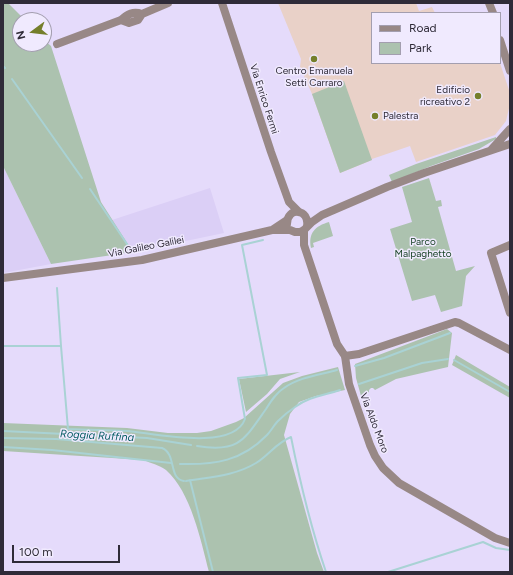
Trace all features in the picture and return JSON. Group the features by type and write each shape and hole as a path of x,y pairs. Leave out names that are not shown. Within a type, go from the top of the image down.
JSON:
{"street":[{"path":"57,44 121,20 130,23 138,20 142,14 168,3"},
{"name":"Via Enrico Fermi","path":"222,3 289,202"},
{"path":"501,43 510,71"},
{"path":"490,150 510,128"},
{"path":"272,230 300,232 322,215 417,175 510,144"},
{"path":"289,202 308,220 306,228"},
{"path":"289,202 287,225 292,231"},
{"path":"288,218 293,213 322,215"},
{"name":"Via Galileo Galilei","path":"3,278 142,260 272,230 288,218"},
{"name":"Via Aldo Moro","path":"304,244 306,228"},
{"name":"Via Aldo Moro","path":"292,231 304,244 337,344 345,356 347,374 352,392 372,449 383,468 395,480 405,486 495,538 510,543"},
{"path":"510,245 492,253 510,313"},
{"path":"345,356 359,354 457,322 510,350"}],"shaded area":[{"path":"278,3 416,3 419,11 432,7 434,12 371,12 371,64 500,64 510,93 510,104 506,121 495,135 416,162 410,146 372,159 340,173 312,94 300,67 301,59"},
{"path":"3,166 51,264 3,273"},
{"path":"210,188 224,233 133,252 112,220"}],"green space":[{"path":"3,3 8,3 17,12 12,12 12,52 52,52 52,49 101,202 133,252 51,264 3,166"},
{"path":"344,81 372,160 340,173 312,94"},
{"path":"496,137 496,139 479,149 392,182 389,175 416,164"},
{"name":"Parco Malpaghetto","path":"429,178 436,201 441,200 442,206 438,207 456,271 475,266 466,276 462,306 441,312 435,295 412,301 390,229 412,222 402,187"},
{"path":"329,222 333,236 313,243 314,247 311,248 310,243 312,234 316,228"},
{"path":"447,329 452,333 448,367 396,379 375,390 371,388 369,392 361,396 356,378 355,364"},
{"path":"456,355 510,387 510,398 452,365"},
{"path":"338,367 345,390 316,396 299,402 290,414 284,435 317,553 324,572 209,572 194,518 182,491 175,479 166,470 155,464 143,460 3,451 3,423 127,428 168,433 197,433 211,431 244,418 283,383 302,376"},
{"path":"300,372 280,379 267,394 246,412 239,379"}],"waterway":[{"path":"12,79 82,178"},
{"path":"90,189 131,250"},
{"path":"3,346 61,346 68,429 127,431 191,438 209,438 225,435 238,429 245,419 238,378 267,375 242,245 263,240"},
{"path":"57,288 61,346"},
{"name":"Roggia Ruffina","path":"355,366 384,358 450,333"},
{"path":"359,384 422,363 448,359"},
{"path":"454,360 510,392"},
{"name":"Roggia Ruffina","path":"197,446 222,448 239,442 252,429 274,397 281,390 296,381 337,370"},
{"path":"180,464 205,464 227,460 238,456 258,444 280,419 300,404 340,390"},
{"name":"Roggia Ruffina","path":"3,431 147,438 191,445"},
{"path":"186,481 239,471 261,460 281,442 291,437 306,505 326,572"},
{"path":"3,438 56,439 162,448 170,455 176,476 184,481"},
{"path":"3,447 52,450 171,463"},
{"path":"190,480 213,572"},
{"path":"388,572 483,542 496,548 510,550"}],"place":[{"name":"Centro Emanuela Setti Carraro","path":"314,59"},
{"name":"Edificio ricreativo 2","path":"478,96"},
{"name":"Palestra","path":"375,116"}]}
